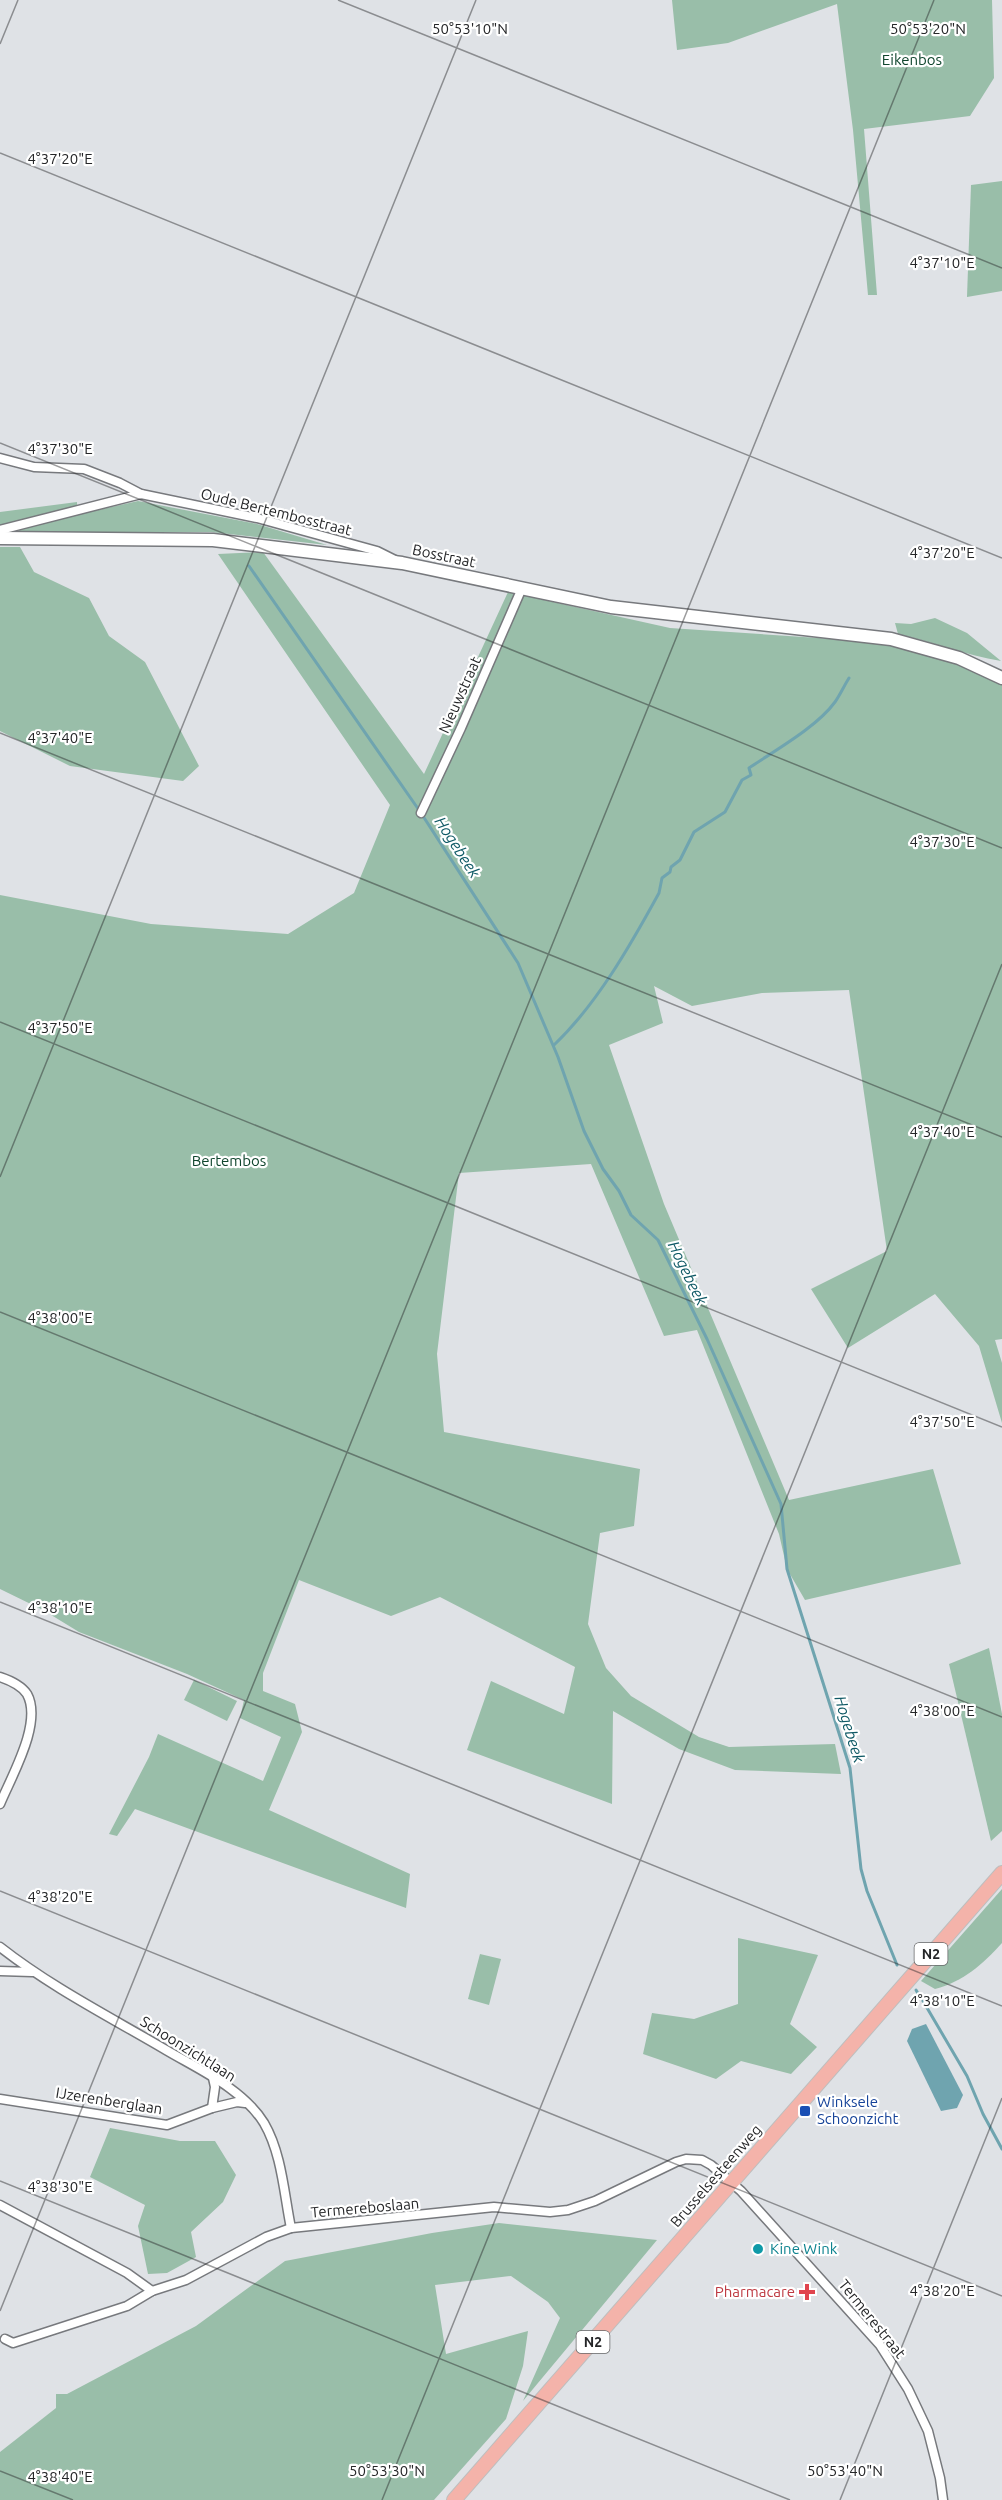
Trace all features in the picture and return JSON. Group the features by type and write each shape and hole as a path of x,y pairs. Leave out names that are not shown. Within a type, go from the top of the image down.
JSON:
{"main road":[{"name":"Brusselsesteenweg","path":"453,2500 1002,1873"}],"street":[{"name":"Oude Bertembosstraat","path":"0,458 34,466 92,471 141,494 257,518 378,551 402,563"},
{"name":"Oude Bertembosstraat","path":"0,530 141,494"},
{"name":"Bosstraat","path":"0,538 213,540 402,563 612,607 879,637 931,648 968,661 1002,678"},
{"name":"Nieuwstraat","path":"421,813 522,588"},
{"path":"0,1677 20,1687 27,1695 31,1708 28,1736 0,1804"},
{"name":"Schoonzichtlaan","path":"0,1947 32,1972 213,2078 245,2103 264,2124 276,2149 291,2229"},
{"path":"0,1971 32,1972"},
{"path":"212,2108 215,2087 213,2078"},
{"name":"IJzerenberglaan","path":"0,2099 167,2125 212,2108 237,2102 245,2103"},
{"name":"Termereboslaan","path":"5,2339 13,2343 127,2306 152,2291 186,2280 266,2237 291,2229 494,2207 550,2212 568,2210 595,2201 686,2159 707,2163 732,2183"},
{"name":"Termerestraat","path":"732,2183 829,2286 880,2345 895,2367 928,2431 943,2500"},
{"path":"0,2205 127,2273 152,2291"}],"green space":[{"name":"Eikenbos","path":"672,0 992,0 994,78 970,116 864,129 877,295 868,295 853,130 837,4 728,43 677,50"},
{"path":"1002,181 1002,291 967,297 971,185"},
{"path":"138,501 257,524 327,545 211,532 19,532 19,528"},
{"path":"77,502 77,506 0,526 0,512"},
{"path":"0,547 20,547 34,572 89,598 109,636 145,662 199,766 183,781 70,766 0,731"},
{"name":"Bertembos","path":"263,552 424,774 508,592 670,628 878,642 945,659 978,672 1002,685 1002,1339 995,1340 1002,1363 1002,1423 979,1346 935,1294 848,1348 811,1289 887,1251 849,990 762,993 692,1006 654,986 663,1023 609,1045 664,1204 789,1500 933,1469 961,1564 805,1600 787,1569 779,1534 697,1330 664,1336 591,1164 459,1173 437,1354 444,1432 640,1469 634,1526 600,1533 588,1624 606,1668 631,1696 699,1737 729,1747 835,1744 841,1774 735,1770 679,1749 613,1711 612,1804 467,1750 491,1681 564,1714 575,1667 440,1597 391,1616 299,1580 263,1673 263,1691 295,1704 302,1732 269,1810 410,1874 406,1908 135,1809 117,1836 109,1834 149,1757 158,1734 263,1781 281,1737 240,1718 244,1700 187,1674 79,1632 43,1610 0,1589 0,895 151,924 288,934 354,893 390,805 218,554"},
{"path":"935,618 967,633 1001,661 898,634 895,623 911,624"},
{"path":"989,1648 1002,1714 1002,1831 991,1841 949,1664"},
{"path":"194,1680 237,1701 227,1721 184,1700"},
{"path":"1002,1889 1002,1943 980,1965 955,1982 935,1989 921,1981"},
{"path":"738,1938 818,1955 790,2024 817,2047 791,2074 741,2061 716,2079 643,2054 652,2013 694,2019 738,2004"},
{"path":"480,1954 501,1959 489,2005 468,1999"},
{"path":"110,2128 180,2141 215,2141 236,2175 223,2202 191,2232 196,2257 167,2273 148,2274 138,2226 145,2205 90,2177"},
{"path":"499,2223 657,2240 523,2401 560,2318 548,2302 511,2276 435,2285 446,2354 528,2331 523,2366 506,2419 434,2500 0,2500 0,2452 56,2408 56,2394 67,2394 196,2326 285,2261 432,2233"}],"water":[{"path":"926,2024 963,2095 957,2108 941,2111 907,2041 912,2029"}],"waterway":[{"name":"Hogebeek","path":"249,566 421,813 518,963 558,1057 584,1131 603,1169 619,1191 631,1215 658,1240 707,1339 781,1504 787,1569 850,1768 861,1869 867,1891 897,1965"},
{"path":"554,1045 570,1029 612,973 659,893 662,878 680,860 694,832 725,812 742,780 751,775 749,768 795,738 827,711 849,678"},
{"name":"Hogebeek","path":"916,1990 920,1997"},
{"name":"Hogebeek","path":"923,2001 967,2076 983,2114 1002,2149"}],"place":[{"name":"Winksele Schoonzicht","path":"805,2111"},
{"name":"Kine Wink","path":"758,2249"},
{"name":"Pharmacare","path":"807,2292"}]}
